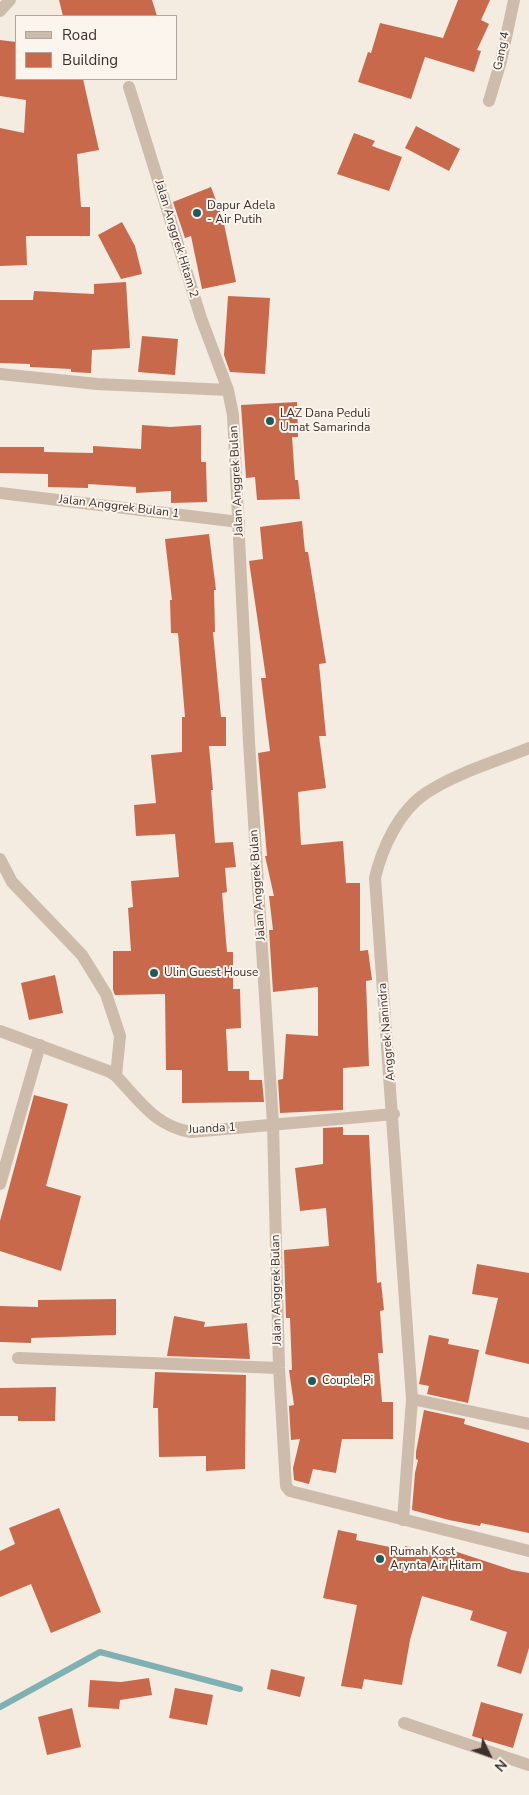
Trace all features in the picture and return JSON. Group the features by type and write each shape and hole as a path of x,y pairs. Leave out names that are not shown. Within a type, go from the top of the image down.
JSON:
{"street":[{"path":"0,11 10,0"},
{"name":"Gang 4","path":"489,101 496,84 514,0"},
{"name":"Jalan Anggrek Hitam 2","path":"129,87 201,318 228,390"},
{"path":"0,374 98,384 228,390"},
{"name":"Jalan Anggrek Bulan","path":"228,390 233,415 249,742 273,1124 279,1368 286,1488 290,1492 403,1520"},
{"name":"Jalan Anggrek Bulan 1","path":"0,493 239,522"},
{"name":"Anggrek Nanindra","path":"403,1520 412,1399 394,1114 374,889 381,858 394,830 414,804 426,793 529,748"},
{"path":"0,860 12,882 82,954 106,994 120,1036 116,1076"},
{"name":"Juanda 1","path":"0,1031 96,1065 116,1076 161,1123 170,1128 191,1132 394,1114"},
{"path":"0,1184 40,1045"},
{"path":"18,1358 279,1368"},
{"path":"412,1399 529,1424"},
{"path":"403,1520 529,1551"},
{"path":"404,1723 529,1766"}],"building":[{"path":"59,0 152,0 157,15 63,15"},
{"path":"458,0 490,0 481,20 489,24 477,50 481,51 474,72 425,57 411,99 358,82 368,52 371,53 380,23 443,38"},
{"path":"0,40 15,42 15,80 83,80 99,150 77,154 81,207 90,207 90,236 26,236 27,265 0,266 0,128 24,133 26,100 0,96"},
{"path":"416,126 460,149 449,171 405,148"},
{"path":"354,133 375,141 372,146 402,157 389,191 337,174"},
{"path":"211,187 223,219 236,282 202,289 191,236 185,238 173,202"},
{"path":"122,222 135,246 142,274 121,279 98,235"},
{"path":"126,282 130,348 92,350 91,373 71,372 71,369 30,367 30,364 0,363 0,300 33,300 34,291 94,294 94,284"},
{"path":"228,296 270,298 265,374 230,372 224,355"},
{"path":"142,336 178,339 175,375 138,372"},
{"path":"297,402 298,437 292,437 295,480 298,480 300,499 257,500 255,477 246,478 241,405"},
{"path":"142,425 170,427 201,425 201,462 206,462 207,502 171,503 171,491 136,493 136,487 88,484 88,488 48,487 48,474 0,473 0,447 44,447 44,452 93,453 93,446 141,449"},
{"path":"302,521 305,552 308,552 326,663 319,664 326,736 319,736 326,788 298,792 301,845 343,841 346,883 360,883 360,951 368,950 372,980 366,981 369,1066 343,1068 343,1110 280,1113 278,1080 283,1079 286,1034 318,1036 318,987 273,992 269,930 273,930 269,896 274,896 265,856 267,856 258,753 270,751 261,678 266,678 249,561 263,559 260,527"},
{"path":"209,534 216,590 214,590 215,632 213,632 221,717 226,717 226,746 209,746 215,843 233,842 236,867 225,868 227,892 222,893 227,952 233,952 233,989 240,989 241,1028 226,1029 228,1071 249,1071 249,1080 262,1080 264,1102 182,1103 182,1070 166,1070 165,994 115,995 113,990 113,951 131,951 128,908 133,907 131,881 179,877 175,834 136,836 134,805 156,803 151,755 182,752 182,717 185,717 178,633 171,633 170,600 172,600 165,539"},
{"path":"55,975 63,1013 29,1020 21,983"},
{"path":"34,1095 68,1104 46,1186 81,1196 61,1271 0,1251 0,1221"},
{"path":"343,1127 343,1135 369,1135 377,1283 381,1282 384,1310 380,1311 383,1353 378,1353 382,1402 393,1402 393,1439 342,1439 336,1473 313,1469 309,1484 294,1480 293,1468 300,1439 291,1440 289,1406 294,1405 289,1370 292,1370 290,1318 286,1318 284,1250 329,1246 326,1208 300,1211 295,1168 323,1164 323,1128"},
{"path":"477,1264 529,1273 529,1364 485,1354 498,1298 472,1294"},
{"path":"116,1299 116,1335 31,1338 31,1343 0,1342 0,1306 38,1307 38,1300"},
{"path":"174,1316 205,1322 204,1327 247,1323 250,1359 167,1356"},
{"path":"429,1335 449,1339 448,1344 479,1350 468,1403 427,1394 429,1386 419,1384"},
{"path":"155,1372 246,1375 245,1469 206,1471 206,1456 159,1457 158,1408 153,1408"},
{"path":"56,1387 55,1421 18,1421 18,1416 0,1416 0,1388"},
{"path":"424,1410 465,1419 464,1424 529,1443 529,1533 481,1523 480,1526 449,1520 412,1510 418,1460 416,1459 416,1452"},
{"path":"59,1508 101,1612 51,1633 31,1584 0,1597 0,1551 15,1544 9,1528"},
{"path":"338,1530 357,1534 356,1540 404,1550 405,1546 442,1555 445,1548 512,1570 529,1573 529,1648 521,1674 497,1666 507,1632 470,1620 473,1611 422,1596 410,1640 402,1685 364,1679 362,1689 341,1686 357,1605 323,1598"},
{"path":"271,1669 305,1677 300,1697 267,1689"},
{"path":"149,1678 152,1695 120,1700 119,1709 88,1707 90,1680 121,1682"},
{"path":"175,1688 213,1695 207,1725 169,1718"},
{"path":"481,1702 523,1714 513,1748 472,1736"},
{"path":"72,1708 81,1747 47,1755 38,1717"}],"waterway":[{"path":"0,1707 100,1652 240,1689"}],"place":[{"name":"Dapur Adela - Air Putih","path":"197,213"},
{"name":"LAZ Dana Peduli Umat Samarinda","path":"270,421"},
{"name":"Ulin Guest House","path":"154,973"},
{"name":"Couple Pi","path":"312,1381"},
{"name":"Rumah Kost Arynta Air Hitam","path":"380,1559"}]}
